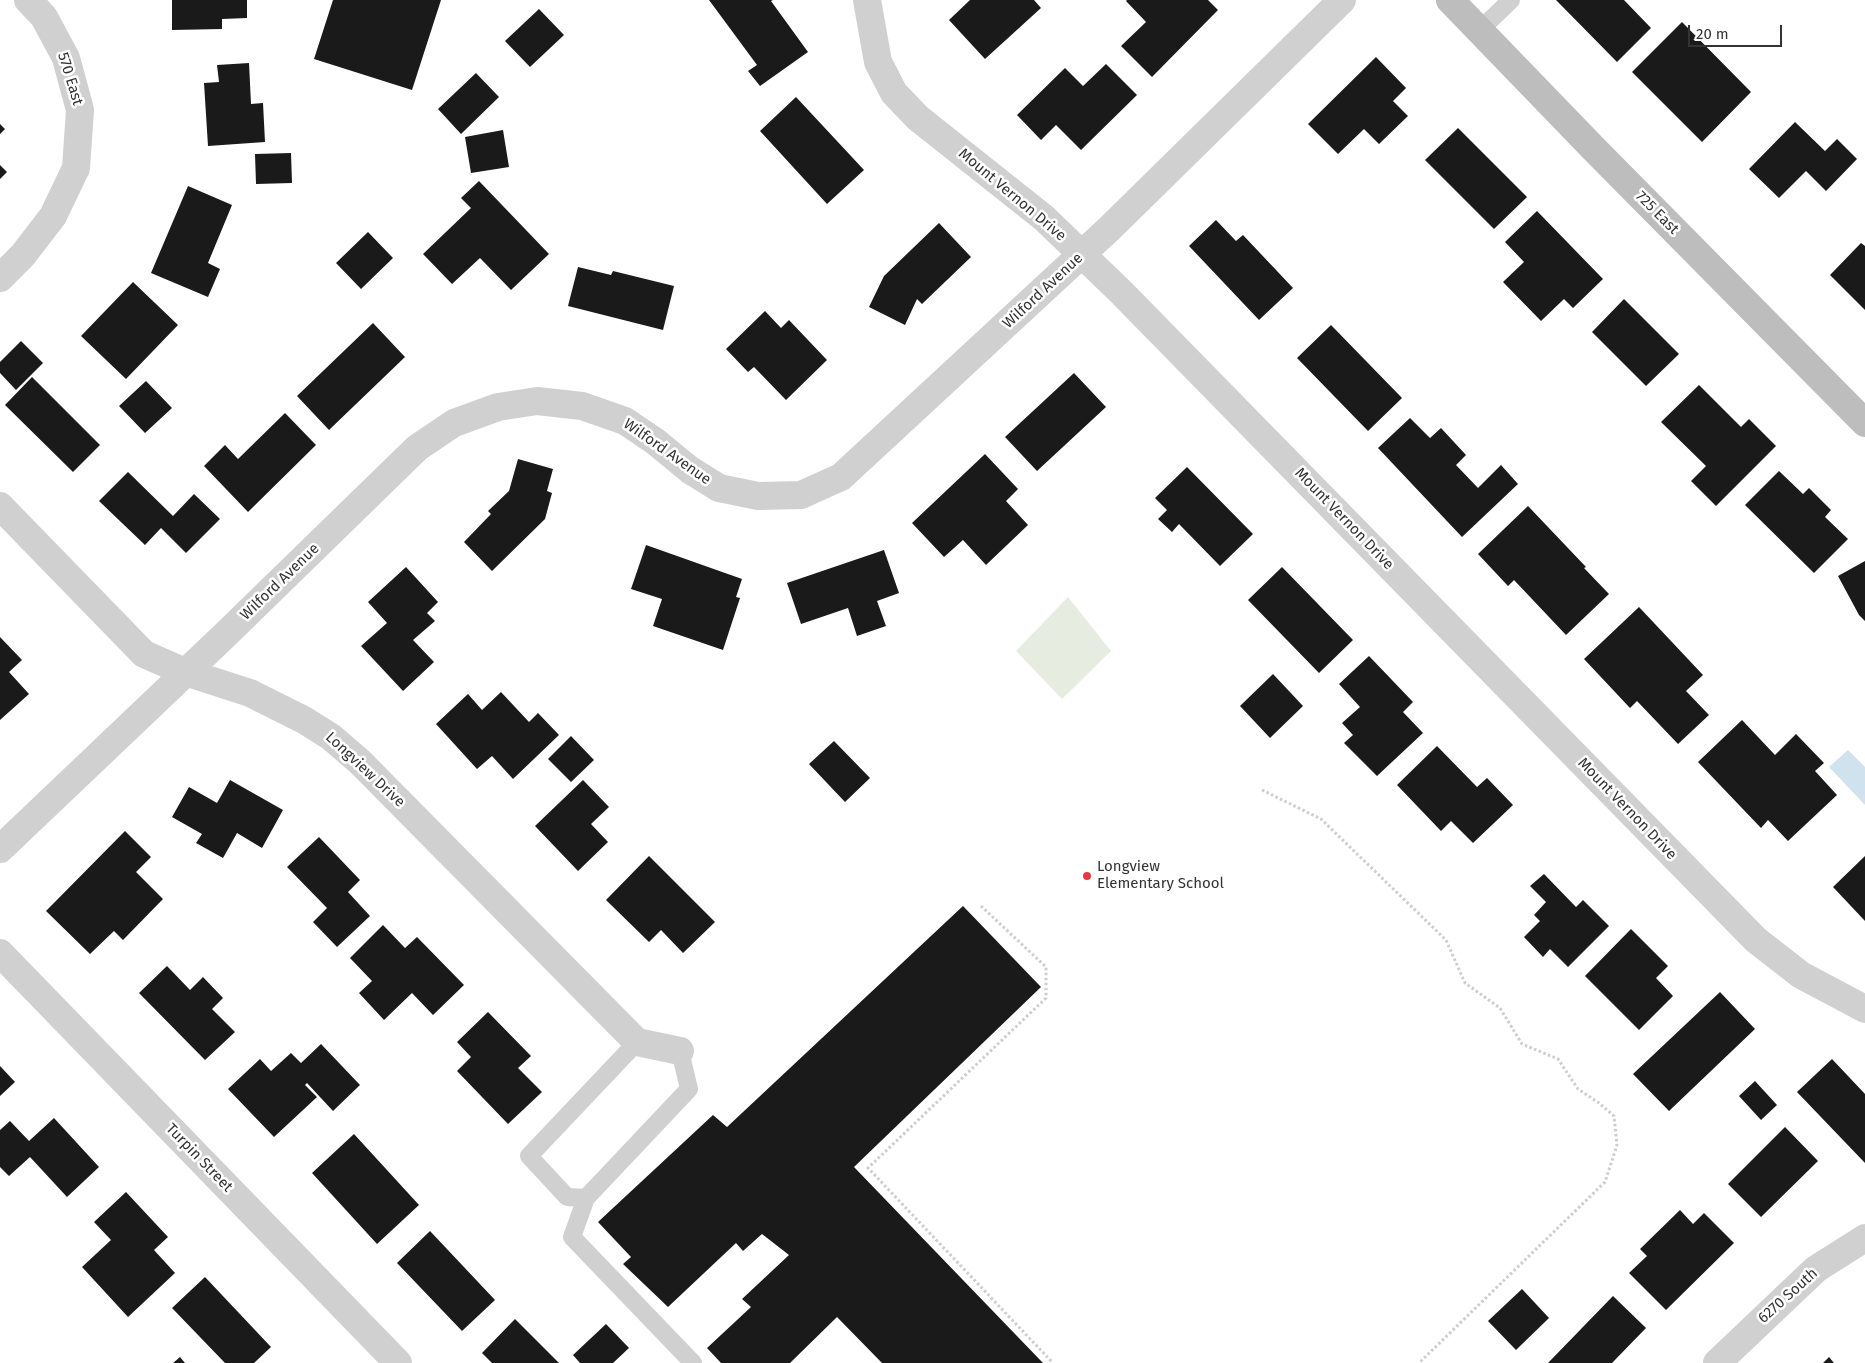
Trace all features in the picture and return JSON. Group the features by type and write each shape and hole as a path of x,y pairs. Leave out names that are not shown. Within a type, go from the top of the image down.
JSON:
{"street":[{"name":"570 East","path":"0,278 23,255 53,216 76,168 80,110 66,58 44,17 28,0"},
{"name":"Mount Vernon Drive","path":"867,0 878,62 894,93 918,118 1044,218 1121,292 1756,940 1801,975 1865,1010"},
{"name":"Wilford Avenue","path":"0,849 224,636 417,448 454,423 498,407 537,401 582,406 625,421 656,442 690,470 719,488 758,496 801,495 841,477 1082,255 1342,0"},
{"name":"725 East","path":"1450,0 1865,424"},
{"name":"Longview Drive","path":"0,506 144,654 185,672 250,693 331,736 367,769 637,1042"},
{"name":"Turpin Street","path":"0,953 398,1363"},
{"path":"637,1042 680,1051"},
{"name":"6270 South","path":"1717,1363 1816,1269 1865,1238"}],"lane":[{"path":"1480,30 1511,0"},
{"path":"586,1198 567,1197 529,1156 637,1042"},
{"path":"680,1051 689,1090 586,1198 572,1237 693,1363"}],"path":[{"path":"1262,790 1320,819 1446,940 1465,983 1500,1008 1522,1044 1558,1059 1578,1089 1614,1116 1617,1145 1605,1182 1419,1363"},
{"path":"981,906 1046,967 1046,998 868,1168 1053,1363"}],"shaded area":[{"path":"1068,597 1111,651 1062,699 1016,651"}],"water":[{"path":"1848,750 1865,767 1865,805 1829,767"}],"building":[{"path":"172,0 247,0 247,18 222,19 222,29 172,30"},
{"path":"333,0 441,0 412,90 314,59"},
{"path":"709,0 773,0 771,1 808,52 760,86 748,71 757,65"},
{"path":"970,0 1034,0 1041,8 985,59 949,20"},
{"path":"1127,0 1208,0 1218,10 1152,77 1121,46 1146,22"},
{"path":"1556,0 1624,0 1651,28 1617,62"},
{"path":"539,9 564,35 530,67 505,41"},
{"path":"1682,22 1751,92 1702,142 1632,72"},
{"path":"1376,57 1406,88 1393,101 1408,116 1379,144 1364,129 1338,154 1308,124"},
{"path":"249,63 251,104 263,103 265,142 208,146 204,83 219,82 217,65"},
{"path":"1106,64 1137,95 1081,150 1056,125 1041,140 1017,115 1065,68 1083,86"},
{"path":"476,73 499,97 461,134 438,109"},
{"path":"796,97 864,170 827,204 760,131"},
{"path":"1795,122 1825,151 1837,139 1857,159 1826,191 1806,171 1779,198 1749,169"},
{"path":"0,124 5,129 0,134"},
{"path":"1458,128 1527,197 1494,229 1425,160"},
{"path":"503,130 509,167 471,173 465,137"},
{"path":"291,153 292,183 256,184 255,154"},
{"path":"0,165 7,172 0,179"},
{"path":"479,181 549,254 511,290 480,258 452,284 423,254 471,208 461,198"},
{"path":"188,186 232,205 208,263 220,269 208,297 151,273"},
{"path":"1537,211 1603,279 1573,308 1564,299 1541,321 1503,282 1524,262 1505,242"},
{"path":"1216,220 1236,241 1243,235 1293,288 1259,320 1189,246"},
{"path":"939,223 971,257 922,304 917,299 905,325 869,307 884,276"},
{"path":"368,232 393,258 361,289 336,263"},
{"path":"1861,243 1865,246 1865,310 1830,275"},
{"path":"578,267 611,275 613,271 674,286 663,330 568,306"},
{"path":"133,282 178,325 126,379 81,336"},
{"path":"1624,299 1679,354 1646,386 1592,332"},
{"path":"765,311 781,328 789,320 827,360 786,400 754,367 748,372 726,349"},
{"path":"373,323 405,357 329,430 297,396"},
{"path":"1331,325 1402,398 1368,431 1297,358"},
{"path":"21,341 43,363 16,390 0,373 0,362"},
{"path":"1074,373 1106,407 1037,471 1005,437"},
{"path":"32,377 100,445 73,472 5,405"},
{"path":"146,381 172,408 145,433 119,406"},
{"path":"1699,385 1741,427 1749,419 1776,446 1716,506 1691,481 1706,466 1661,422"},
{"path":"285,413 316,445 248,512 204,466 225,445 238,459"},
{"path":"1410,418 1430,438 1441,428 1466,455 1456,465 1478,488 1501,465 1518,484 1462,537 1378,448"},
{"path":"985,454 1018,489 1006,501 1028,525 986,565 963,540 944,557 912,523"},
{"path":"518,459 553,469 547,491 552,493 545,519 492,571 464,542 491,514 488,511 509,491"},
{"path":"1187,467 1253,534 1220,566 1179,524 1172,532 1158,519 1167,510 1155,498"},
{"path":"1779,471 1803,494 1809,488 1831,510 1825,517 1848,539 1814,573 1745,505"},
{"path":"128,472 173,516 194,494 220,519 186,553 161,528 145,545 99,501"},
{"path":"1528,506 1609,594 1566,635 1514,580 1508,586 1478,554"},
{"path":"646,545 742,579 736,597 740,598 723,650 653,626 662,599 631,589"},
{"path":"884,550 899,593 877,601 886,626 857,636 848,608 801,624 787,583"},
{"path":"1865,561 1865,621 1859,615 1838,576"},
{"path":"406,567 438,602 427,613 435,621 413,640 434,662 403,691 361,646 387,623 368,602"},
{"path":"1282,567 1353,640 1319,673 1248,600"},
{"path":"1639,607 1703,675 1686,691 1709,715 1678,744 1637,701 1630,708 1584,659"},
{"path":"0,637 22,660 9,672 29,694 0,720"},
{"path":"1369,656 1413,702 1403,712 1423,733 1377,776 1344,743 1353,735 1342,723 1360,707 1339,684"},
{"path":"1273,674 1303,706 1270,738 1240,706"},
{"path":"501,692 529,722 538,713 559,735 513,779 492,756 477,769 436,724 468,694 482,710"},
{"path":"1742,720 1775,755 1796,734 1824,763 1815,771 1837,795 1788,841 1768,820 1761,828 1698,762"},
{"path":"571,736 594,760 571,782 548,759"},
{"path":"834,741 870,778 845,802 809,764"},
{"path":"1437,746 1477,787 1487,778 1513,805 1473,843 1451,821 1441,831 1397,785"},
{"path":"230,780 283,810 262,848 237,833 223,858 196,843 202,834 172,817 189,787 217,803"},
{"path":"583,780 609,807 591,824 608,842 578,871 535,826"},
{"path":"125,831 151,857 136,872 163,899 123,940 114,931 90,954 46,911"},
{"path":"319,837 360,880 348,892 370,916 337,947 313,922 327,908 287,867"},
{"path":"649,856 715,922 683,953 661,930 649,942 606,900"},
{"path":"1865,856 1865,921 1833,887"},
{"path":"1544,874 1576,907 1583,900 1609,926 1568,967 1550,949 1543,957 1524,937 1540,921 1534,915 1546,902 1530,886"},
{"path":"963,906 1041,987 854,1167 1043,1363 882,1363 837,1317 790,1363 721,1363 707,1348 751,1307 742,1299 789,1255 762,1234 743,1251 736,1243 668,1307 623,1264 631,1257 598,1222 713,1115 727,1127"},
{"path":"383,925 405,948 417,937 464,985 433,1015 412,993 384,1020 359,993 372,981 350,958"},
{"path":"1631,929 1668,966 1656,978 1673,996 1639,1030 1585,976"},
{"path":"167,966 190,990 203,977 223,998 212,1009 235,1032 205,1060 139,993"},
{"path":"1720,992 1755,1029 1669,1111 1633,1074"},
{"path":"488,1012 531,1056 518,1068 542,1092 508,1124 457,1071 471,1057 457,1042"},
{"path":"321,1044 360,1085 333,1111 307,1083 305,1085 317,1097 274,1137 228,1089 260,1059 271,1071 291,1053 301,1063"},
{"path":"1832,1059 1865,1094 1865,1163 1797,1092"},
{"path":"0,1066 15,1082 0,1096"},
{"path":"1755,1081 1777,1105 1761,1120 1739,1096"},
{"path":"54,1118 99,1167 67,1197 30,1157 9,1176 0,1167 0,1130 10,1121 29,1141"},
{"path":"1785,1127 1818,1161 1761,1217 1728,1184"},
{"path":"354,1134 419,1205 377,1244 312,1173"},
{"path":"126,1192 168,1237 154,1250 175,1273 128,1317 82,1267 111,1240 94,1222"},
{"path":"1680,1210 1693,1224 1704,1213 1734,1243 1666,1310 1629,1273 1647,1256 1640,1249"},
{"path":"430,1231 495,1300 462,1331 397,1263"},
{"path":"205,1277 271,1347 254,1363 225,1363 172,1308"},
{"path":"1522,1289 1549,1318 1516,1350 1488,1321"},
{"path":"1613,1296 1646,1328 1612,1363 1548,1363"},
{"path":"515,1319 559,1363 492,1363 482,1353"},
{"path":"606,1324 629,1348 613,1363 580,1363 573,1355"},
{"path":"180,1357 185,1363 173,1363"},
{"path":"1829,1357 1834,1363 1823,1363"}],"place":[{"name":"Longview Elementary School","path":"1087,876"}]}
